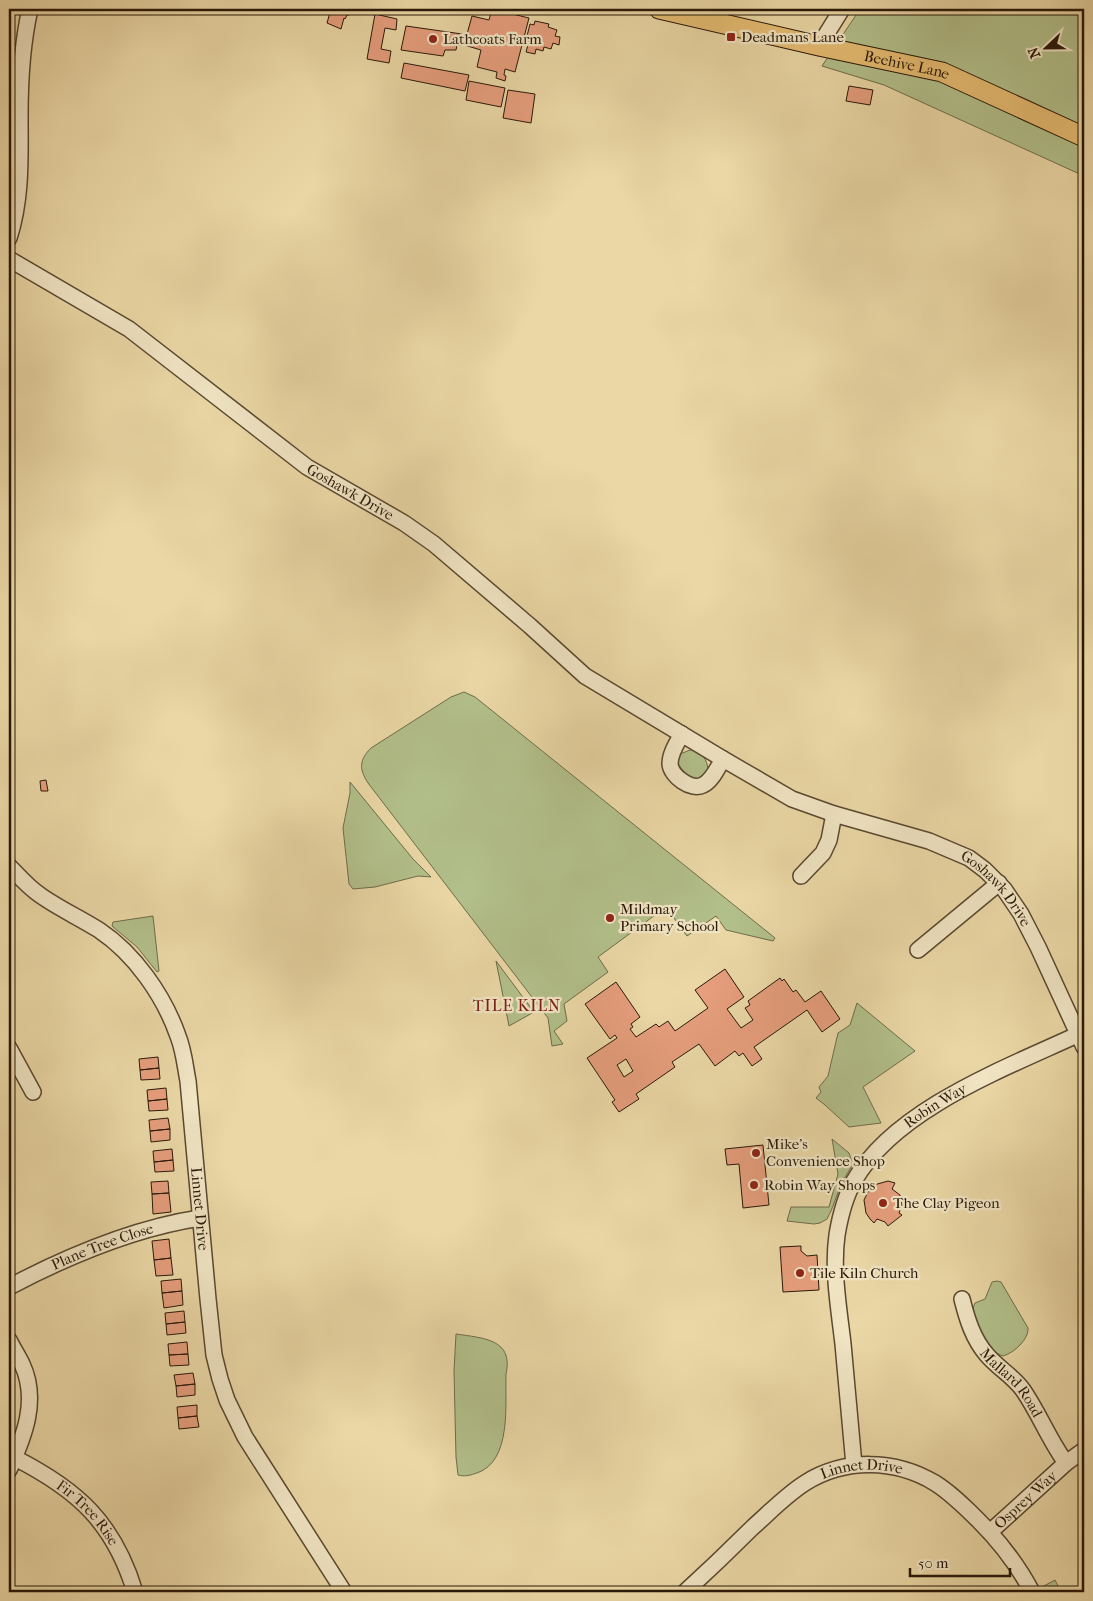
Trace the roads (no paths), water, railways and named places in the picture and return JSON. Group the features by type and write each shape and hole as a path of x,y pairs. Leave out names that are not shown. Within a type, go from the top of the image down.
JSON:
{"main road":[{"name":"Beehive Lane","path":"659,9 942,72 1084,137"}],"street":[{"path":"9,238 16,217 19,191 22,59 30,9"},
{"path":"819,46 842,9"},
{"name":"Goshawk Drive","path":"9,259 129,329 307,467 412,528 462,567 585,676 722,760 792,799 834,814 928,841 969,858 999,883 1021,914 1082,1041"},
{"path":"682,734 672,751 670,765 675,774 685,783 696,786 704,785 712,777 722,760"},
{"path":"801,876 823,853 829,840 834,814"},
{"name":"Linnet Drive","path":"9,866 39,894 112,940 141,971 163,1002 176,1028 184,1054 191,1110 214,1355 227,1400 245,1437 344,1592"},
{"path":"918,950 999,883"},
{"name":"Robin Way","path":"854,1465 836,1260 837,1236 843,1207 854,1181 886,1142 937,1104 983,1079 1082,1041"},
{"path":"9,1048 33,1092"},
{"name":"Plane Tree Close","path":"9,1287 48,1266 88,1250 159,1226 200,1218"},
{"name":"Mallard Road","path":"962,1299 968,1321 987,1355 1023,1391 1055,1448 1066,1463"},
{"path":"9,1340 23,1365 28,1382 30,1400 28,1420 12,1464"},
{"name":"Osprey Way","path":"990,1532 1066,1463 1084,1450"},
{"name":"Fir Tree Rise","path":"12,1464 55,1480 93,1512 121,1555 135,1592"},
{"name":"Linnet Drive","path":"685,1592 792,1493 821,1475 854,1465 892,1466 914,1473 935,1483 966,1508 990,1532 1014,1562 1032,1592"}],"place":[{"name":"Deadmans Lane","path":"731,37"},
{"name":"Lathcoats Farm","path":"433,39"},
{"name":"Mildmay Primary School","path":"610,918"},
{"name":"Mike's Convenience Shop","path":"756,1153"},
{"name":"Robin Way Shops","path":"754,1185"},
{"name":"The Clay Pigeon","path":"883,1203"},
{"name":"Tile Kiln Church","path":"800,1273"}],"district":[{"name":"TILE KILN","path":"517,1005"}]}
